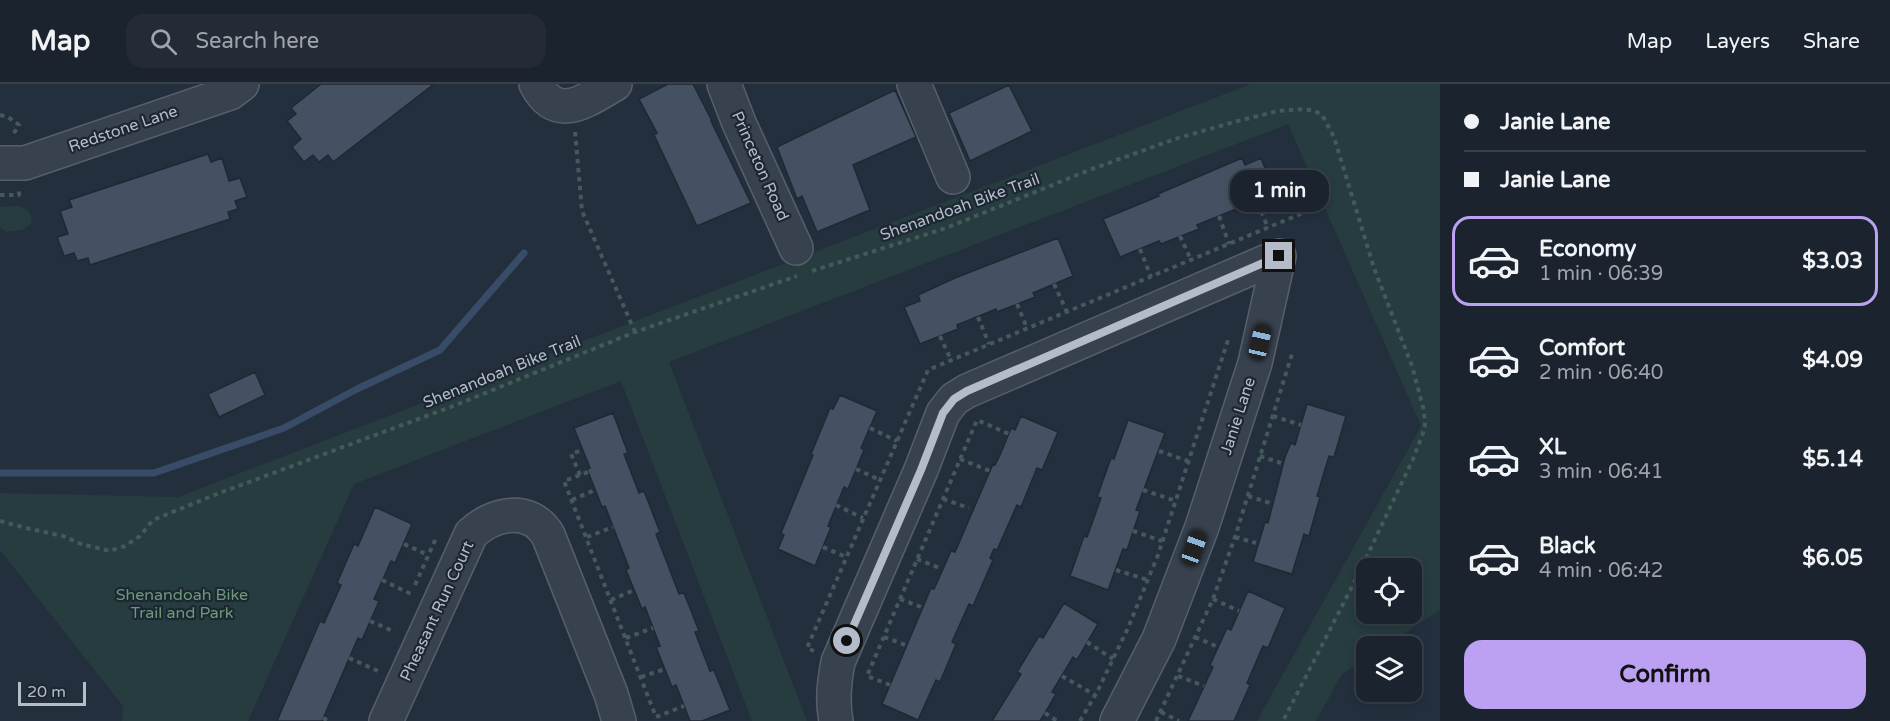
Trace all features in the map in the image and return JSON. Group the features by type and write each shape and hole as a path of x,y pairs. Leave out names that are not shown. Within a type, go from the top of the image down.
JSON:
{"street":[{"name":"Redstone Lane","path":"9,152 25,163 230,93 242,84"},
{"path":"556,99 615,84"},
{"name":"Princeton Road","path":"724,84 739,123 796,248"},
{"path":"914,84 953,177"},
{"name":"Janie Lane","path":"836,721 833,686 838,663 943,413 949,404 967,391 1279,256 1255,363 1202,527 1159,639 1117,721"},
{"name":"Pheasant Run Court","path":"386,721 471,534 493,518 514,515 537,522 548,535 611,694 619,721"}],"path":[{"path":"556,99 582,211 635,332"},
{"name":"Shenandoah Bike Trail","path":"0,520 110,551 125,546 140,536 153,520 456,405 635,332 946,228 1175,139 1278,111 1304,109 1318,113 1327,122 1335,137 1374,268 1419,390 1425,420 1422,436 1413,459 1346,600 1283,721"},
{"path":"0,116 8,117 20,125 12,136 9,152"},
{"path":"0,195 20,195"},
{"path":"1258,203 1268,228"},
{"path":"822,655 807,648 928,370 1305,212"},
{"path":"1218,216 1229,244"},
{"path":"1180,236 1191,260"},
{"path":"1140,249 1151,276"},
{"path":"1054,284 1067,312"},
{"path":"1017,304 1027,328"},
{"path":"978,317 989,344"},
{"path":"940,336 951,360"},
{"path":"1080,721 1113,659 1148,580 1229,337"},
{"path":"1156,721 1213,599 1235,537 1292,354"},
{"path":"1273,416 1301,425"},
{"path":"890,685 867,676 977,420 1009,434"},
{"path":"870,428 897,441"},
{"path":"580,475 571,454 582,450"},
{"path":"1159,451 1188,461"},
{"path":"1260,456 1281,463"},
{"path":"960,459 990,471"},
{"path":"856,469 880,480"},
{"path":"588,472 564,480 656,717 684,706"},
{"path":"572,500 596,490"},
{"path":"1143,490 1176,501"},
{"path":"1248,496 1273,504"},
{"path":"943,499 969,508"},
{"path":"836,505 863,518"},
{"path":"586,537 613,528"},
{"path":"1133,531 1162,541"},
{"path":"1235,537 1256,543"},
{"path":"404,544 428,555"},
{"path":"823,546 846,557"},
{"path":"917,559 942,569"},
{"path":"1116,570 1148,580"},
{"path":"382,580 411,594"},
{"path":"611,600 634,590"},
{"path":"900,599 921,607"},
{"path":"1213,599 1239,611"},
{"path":"370,621 394,632"},
{"path":"626,638 653,628"},
{"path":"884,637 908,646"},
{"path":"1195,637 1218,647"},
{"path":"1087,642 1113,659"},
{"path":"349,658 378,671"},
{"path":"641,677 665,669"},
{"path":"1062,676 1095,695"},
{"path":"1178,676 1204,686"},
{"path":"1161,712 1179,721"},
{"path":"1045,713 1057,721"},
{"path":"323,718 328,721"}],"green space":[{"name":"Shenandoah Bike Trail and Park","path":"1251,84 1440,84 1440,610 1422,622 1422,558 1356,558 1356,624 1418,624 1400,636 1356,636 1356,665 1342,674 1316,721 1257,721 1421,426 1288,124 669,362 807,721 752,721 621,381 354,484 248,721 122,721 123,706 0,550 0,493 178,497"},
{"path":"19,206 30,213 31,224 22,230 6,232 0,227 0,207"}],"building":[{"path":"321,84 434,84 333,162 328,155 319,162 313,155 304,162 292,147 301,139 287,121 296,114 291,108"},
{"path":"668,84 693,84 751,203 697,226 654,135 657,133 639,99"},
{"path":"1009,85 1032,131 970,161 949,113"},
{"path":"895,90 916,137 853,165 870,210 817,232 802,196 797,199 777,147"},
{"path":"208,154 211,162 222,158 229,181 240,178 247,197 235,201 238,209 228,212 230,219 90,265 88,258 77,261 74,253 64,256 57,237 68,234 60,211 72,207 69,200"},
{"path":"1242,158 1245,165 1261,158 1276,196 1197,225 1199,229 1161,244 1159,241 1120,257 1103,219"},
{"path":"1058,238 1073,276 1033,293 1035,297 997,312 996,309 957,325 958,329 920,344 904,307 920,301 918,295"},
{"path":"255,372 265,395 219,417 208,394"},
{"path":"840,395 877,411 861,448 864,450 848,489 844,487 828,526 831,527 815,566 778,549 784,535 781,533 813,455 811,454 830,408 833,409"},
{"path":"1307,404 1346,416 1334,457 1329,456 1317,496 1320,497 1309,536 1304,534 1292,574 1253,562 1265,522 1268,523 1285,457 1291,443 1295,445"},
{"path":"613,413 628,453 624,454 639,493 644,491 660,532 656,534 679,594 684,593 699,631 695,632 710,671 714,670 730,710 702,721 690,721 676,685 672,687 656,647 660,646 645,607 642,609 626,570 629,568 605,506 602,507 587,469 590,468 574,428"},
{"path":"1021,416 1058,432 1042,470 1037,468 1021,507 1017,505 997,550 994,549 990,558 993,560 973,606 969,604 952,642 956,644 940,682 936,680 918,720 882,704 931,588 934,589 951,551 955,552 993,464 995,465 1001,453 1011,428 1015,430"},
{"path":"1128,420 1165,433 1136,510 1140,511 1127,550 1123,549 1108,590 1070,576 1101,498 1097,497 1111,458 1114,459"},
{"path":"375,507 412,524 395,563 391,561 374,599 379,601 362,640 358,638 322,721 277,721 320,621 324,623 341,585 337,583 354,544 358,546"},
{"path":"1248,591 1285,608 1268,648 1263,646 1247,683 1250,685 1234,721 1188,721 1213,667 1210,665 1227,628 1231,630"},
{"path":"1064,603 1098,624 1077,660 1073,657 1052,692 1056,694 1045,713 1040,721 992,721 1021,674 1017,672 1039,636 1043,638"}],"waterway":[{"path":"0,473 154,473 284,428 357,389 440,350 524,253"}],"route":[{"path":"847,641 921,470 943,413 954,399 967,391 1279,256"}]}
